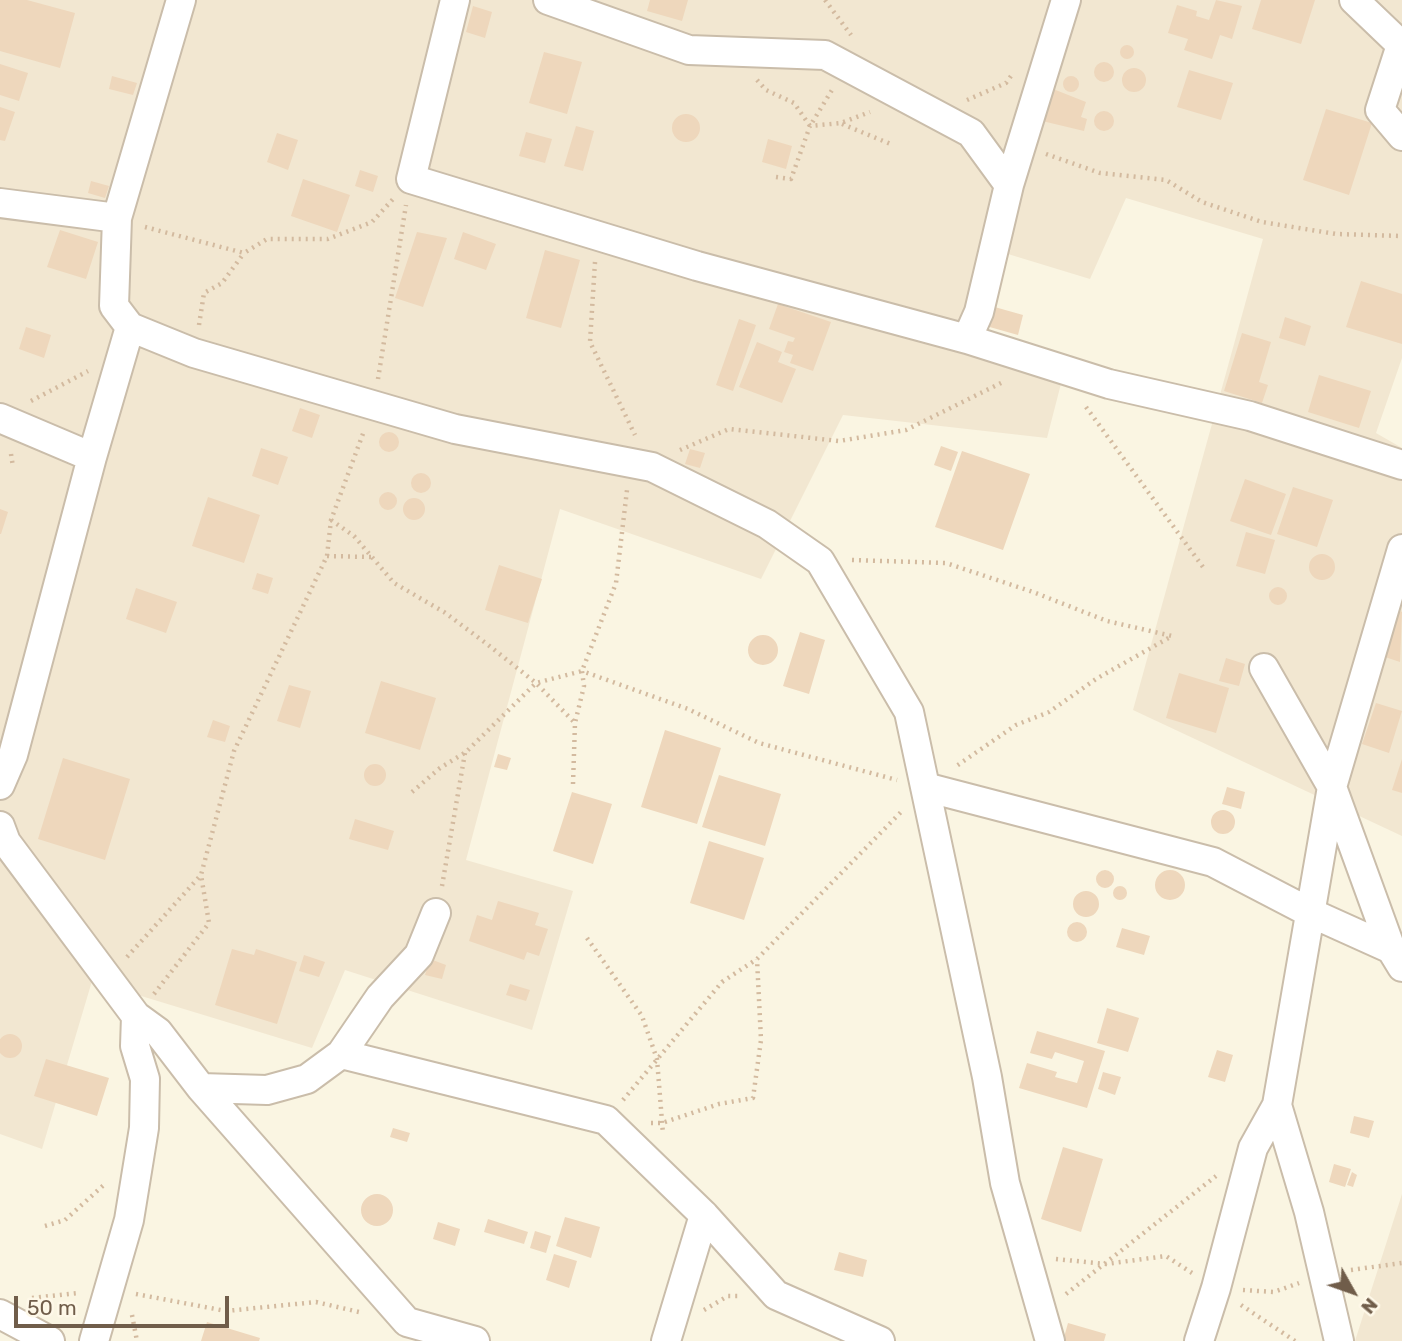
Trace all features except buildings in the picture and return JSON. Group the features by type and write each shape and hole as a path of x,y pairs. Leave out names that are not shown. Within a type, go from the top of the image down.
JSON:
{"street":[{"path":"180,0 117,218 114,306 130,327 194,353 455,429 652,467 767,524 820,561 909,712 987,1077 1004,1183 1050,1341"},
{"path":"455,0 411,179 697,266 1032,358 1109,384 1250,416 1402,465"},
{"path":"548,0 689,50 825,55 971,133 1009,185"},
{"path":"967,339 979,312 1009,185 1066,0"},
{"path":"1354,0 1401,45 1380,110 1402,136"},
{"path":"0,203 117,218"},
{"path":"0,785 13,755 92,457 130,327"},
{"path":"0,418 92,457"},
{"path":"1199,1341 1253,1148 1276,1105 1332,787 1402,549"},
{"path":"1264,668 1332,787 1397,958"},
{"path":"925,787 1213,862 1397,958"},
{"path":"2,841 136,1016 158,1032 201,1088 407,1322 475,1341"},
{"path":"201,1088 267,1090 307,1079 341,1054 380,998 419,955 436,913"},
{"path":"94,1341 129,1220 144,1128 145,1079 135,1046 136,1016"},
{"path":"341,1054 606,1120 704,1215 776,1295 880,1341"},
{"path":"1276,1105 1309,1212 1339,1341"},
{"path":"668,1336 704,1215"},
{"path":"0,1314 50,1341"}],"path":[{"path":"729,52 766,90 794,103 810,125 836,80 825,55"},
{"path":"841,123 851,130 893,145"},
{"path":"1021,145 1100,173 1166,180 1202,202 1262,222 1336,234 1402,236"},
{"path":"194,353 204,293 222,283 244,253 267,239 328,239 372,222 411,179"},
{"path":"136,1016 209,923 201,874 234,751 327,556 331,520 374,406 398,243 411,179"},
{"path":"117,218 183,239 244,253"},
{"path":"596,236 590,342 623,415 652,467"},
{"path":"573,784 575,723 584,686 582,671 617,583 628,485 690,444 729,429 839,440 906,430 1021,374 1032,358"},
{"path":"25,403 97,366"},
{"path":"1080,400 1114,442 1203,567"},
{"path":"331,520 354,536 394,583 444,612 536,684 575,723"},
{"path":"327,556 372,557"},
{"path":"606,1120 722,982 757,959 925,787 1016,725 1049,712 1096,679 1172,636 1107,621 1034,592 946,563 887,559 820,561"},
{"path":"412,792 440,768 466,752 536,684 582,671 688,709 759,743 925,787"},
{"path":"436,913 466,752"},
{"path":"95,962 130,956 201,874"},
{"path":"587,938 642,1016 657,1059 670,1182"},
{"path":"606,1120 662,1123 719,1104 753,1098 761,1040 757,959"},
{"path":"1041,1314 1253,1148"},
{"path":"1025,1255 1105,1264 1166,1256 1295,1341"},
{"path":"27,1299 109,1289 226,1311 316,1302 407,1322"},
{"path":"668,1336 728,1296 776,1295"}],"shaded area":[{"path":"0,0 1402,0 1402,358 1376,433 1402,448 1402,836 1133,710 1263,239 1126,198 1090,279 985,247 969,334 1064,372 1047,438 843,415 761,579 560,509 466,860 573,891 532,1030 345,970 312,1048 92,981 42,1149 0,1134"},
{"path":"1402,1194 1402,1341 1355,1341"}]}
